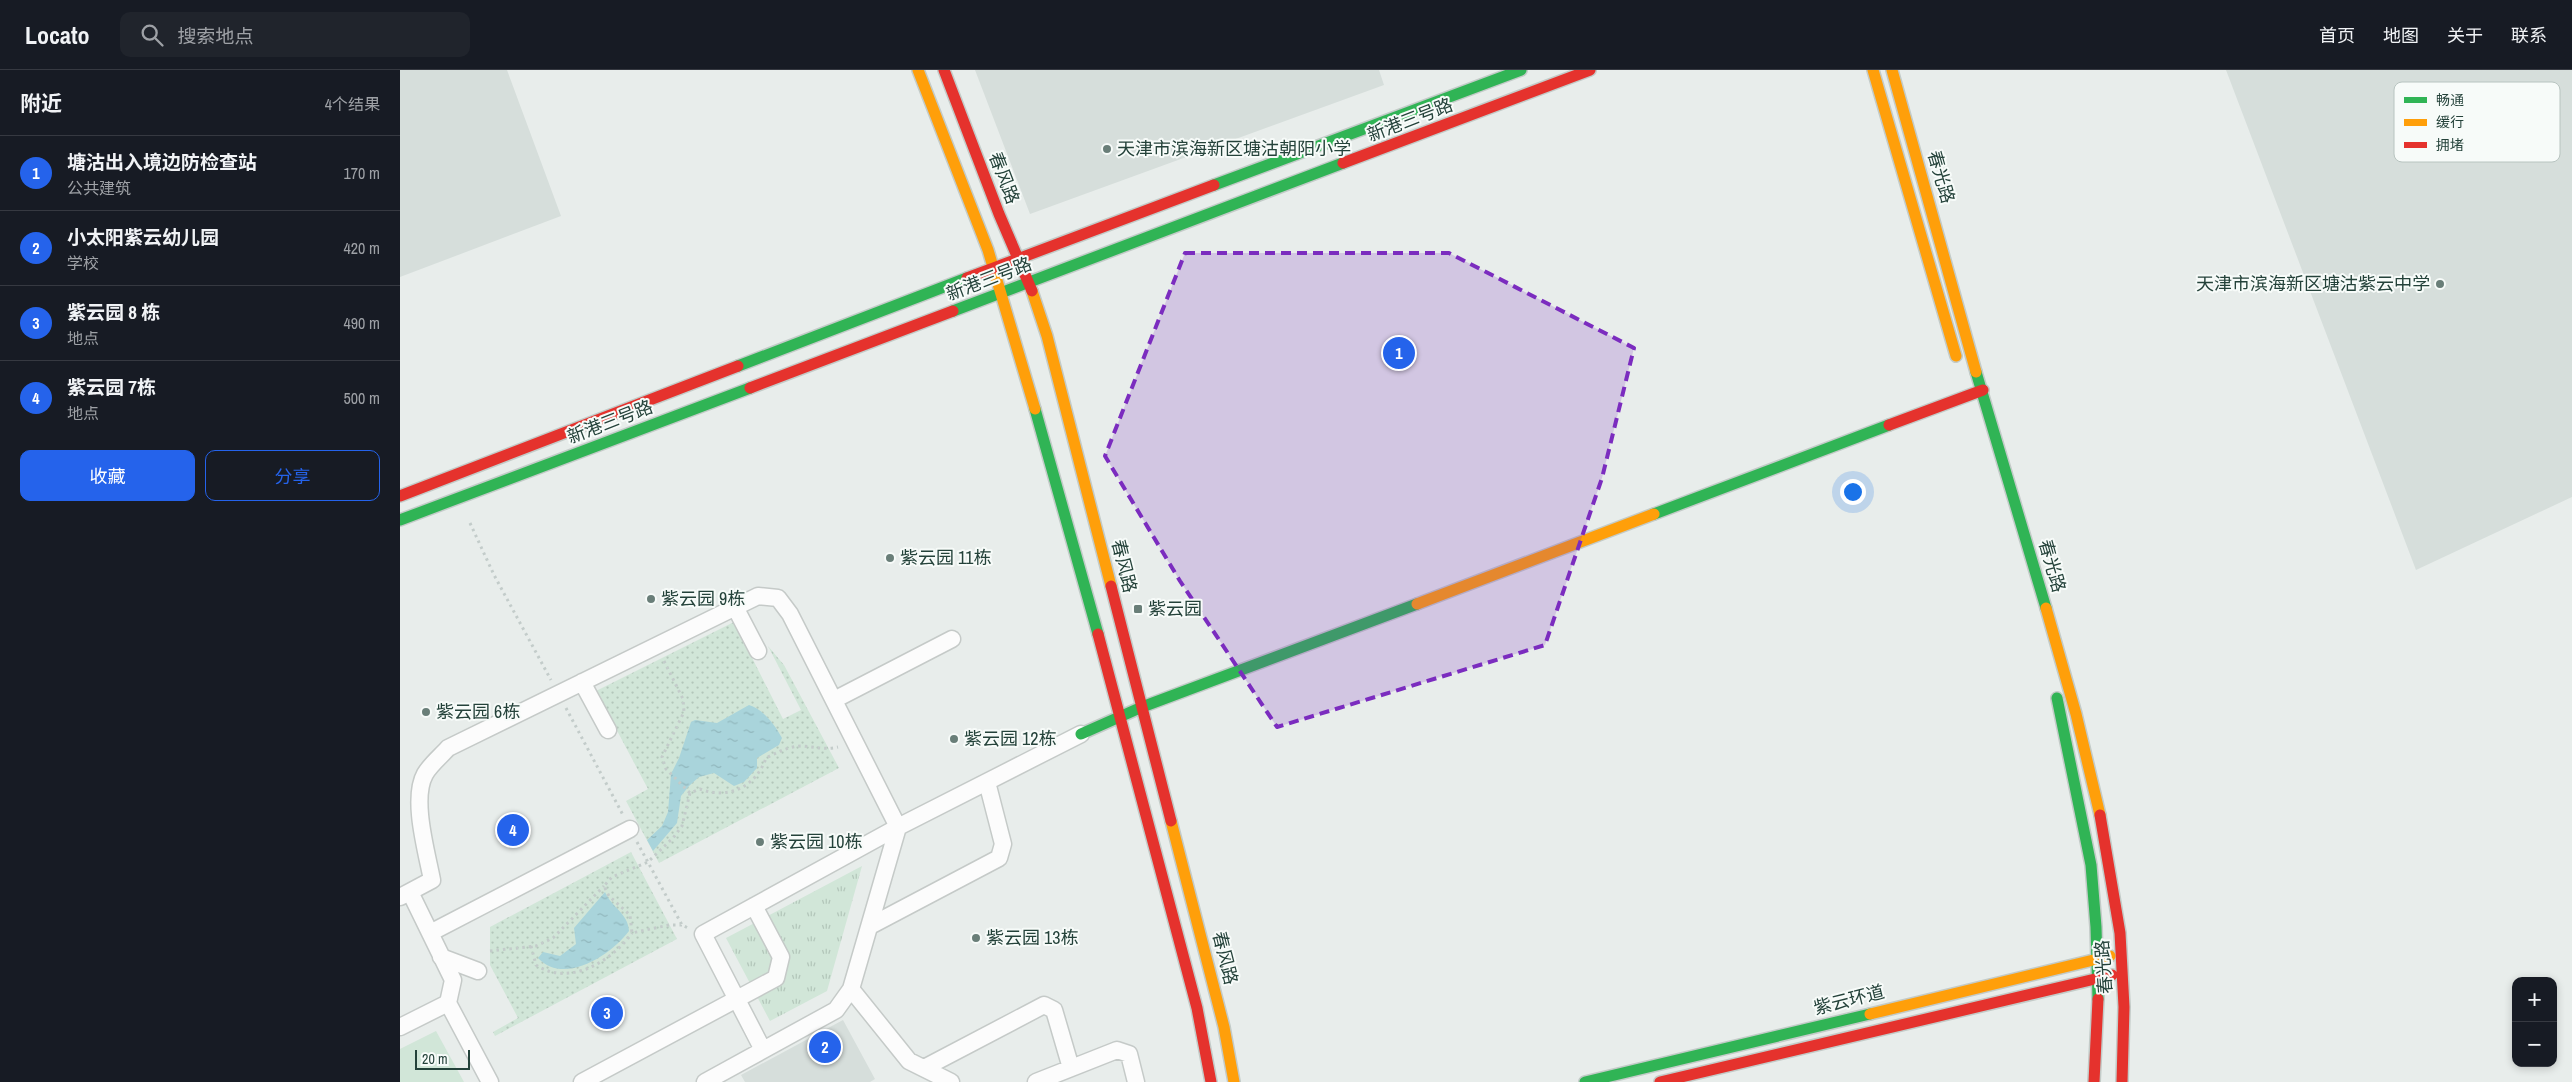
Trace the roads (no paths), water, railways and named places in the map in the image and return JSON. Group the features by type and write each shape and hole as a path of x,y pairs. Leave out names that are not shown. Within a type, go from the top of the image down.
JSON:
{"main road":[{"path":"918,70 977,222 999,272"},
{"name":"春风路","path":"944,70 999,214 1020,260 1022,289 1047,336 1224,1027 1234,1082"},
{"name":"新港三号路","path":"400,496 948,286 999,272 1020,260 1081,236 1521,70"},
{"name":"新港三号路","path":"400,520 955,311 1001,294 1022,289 1086,261 1590,70"},
{"name":"春光路","path":"1873,70 1959,365"},
{"name":"春光路","path":"1892,70 2089,762 2117,894 2123,973 2122,1082"},
{"path":"999,214 1005,243 999,272 1001,294 1018,348 1121,717 1197,1008 1212,1082"},
{"path":"948,286 962,277 975,259 979,244 977,222"},
{"path":"1018,348 1014,324 1022,289 1051,254 1081,236"},
{"path":"1051,286 1064,274 1086,261"},
{"path":"955,311 999,272"},
{"path":"1046,300 1047,336"},
{"path":"1081,734 1142,707 1967,394 1983,390"},
{"name":"春光路","path":"2054,682 2069,764 2086,835 2094,899 2097,976 2094,1082"},
{"name":"紫云环道","path":"1585,1082 2122,953"},
{"name":"紫云环道","path":"1660,1082 2097,976 2123,973"}],"street":[{"path":"490,1082 448,1004 452,980 430,933 405,894 432,880 424,836 420,795 425,774 448,748 735,606 758,596 778,598 790,614 898,827 850,989 836,1010 705,1082"},
{"path":"735,606 758,651"},
{"path":"834,700 952,639"},
{"path":"582,682 608,730"},
{"path":"763,1050 703,934 898,827 1081,734"},
{"path":"870,926 999,858 1003,844 987,782"},
{"path":"430,933 630,829"},
{"path":"582,1082 776,978 781,957 754,906"},
{"path":"441,957 478,971"},
{"path":"850,989 909,1060 951,1082"},
{"path":"400,1027 448,1004"},
{"path":"924,1068 1044,1005 1054,1010 1071,1068"},
{"path":"1036,1082 1117,1050 1129,1054 1136,1082"}],"water":[{"path":"749,705 759,710 772,723 782,738 779,745 757,758 757,768 744,782 734,786 714,773 699,777 681,796 677,823 653,851 647,840 662,826 668,812 671,774 679,758 691,722 695,720 717,723"},
{"path":"605,892 623,915 628,925 629,931 621,940 611,949 587,964 573,968 561,969 549,966 538,958 543,952 560,956 576,944 574,928"}],"place":[{"name":"天津市滨海新区塘沽朝阳小学","path":"1107,149"},
{"name":"天津市滨海新区塘沽紫云中学","path":"2440,284"},
{"name":"塘沽出入境边防检查站","path":"1399,353"},
{"name":"紫云园 11栋","path":"890,558"},
{"name":"紫云园 9栋","path":"651,599"},
{"name":"紫云园","path":"1138,609"},
{"name":"紫云园 6栋","path":"426,712"},
{"name":"紫云园 12栋","path":"954,739"},
{"name":"紫云园 7栋","path":"513,830"},
{"name":"紫云园 10栋","path":"760,842"},
{"name":"紫云园 13栋","path":"976,938"},
{"name":"紫云园 8 栋","path":"607,1013"},
{"name":"小太阳紫云幼儿园","path":"825,1047"}]}
